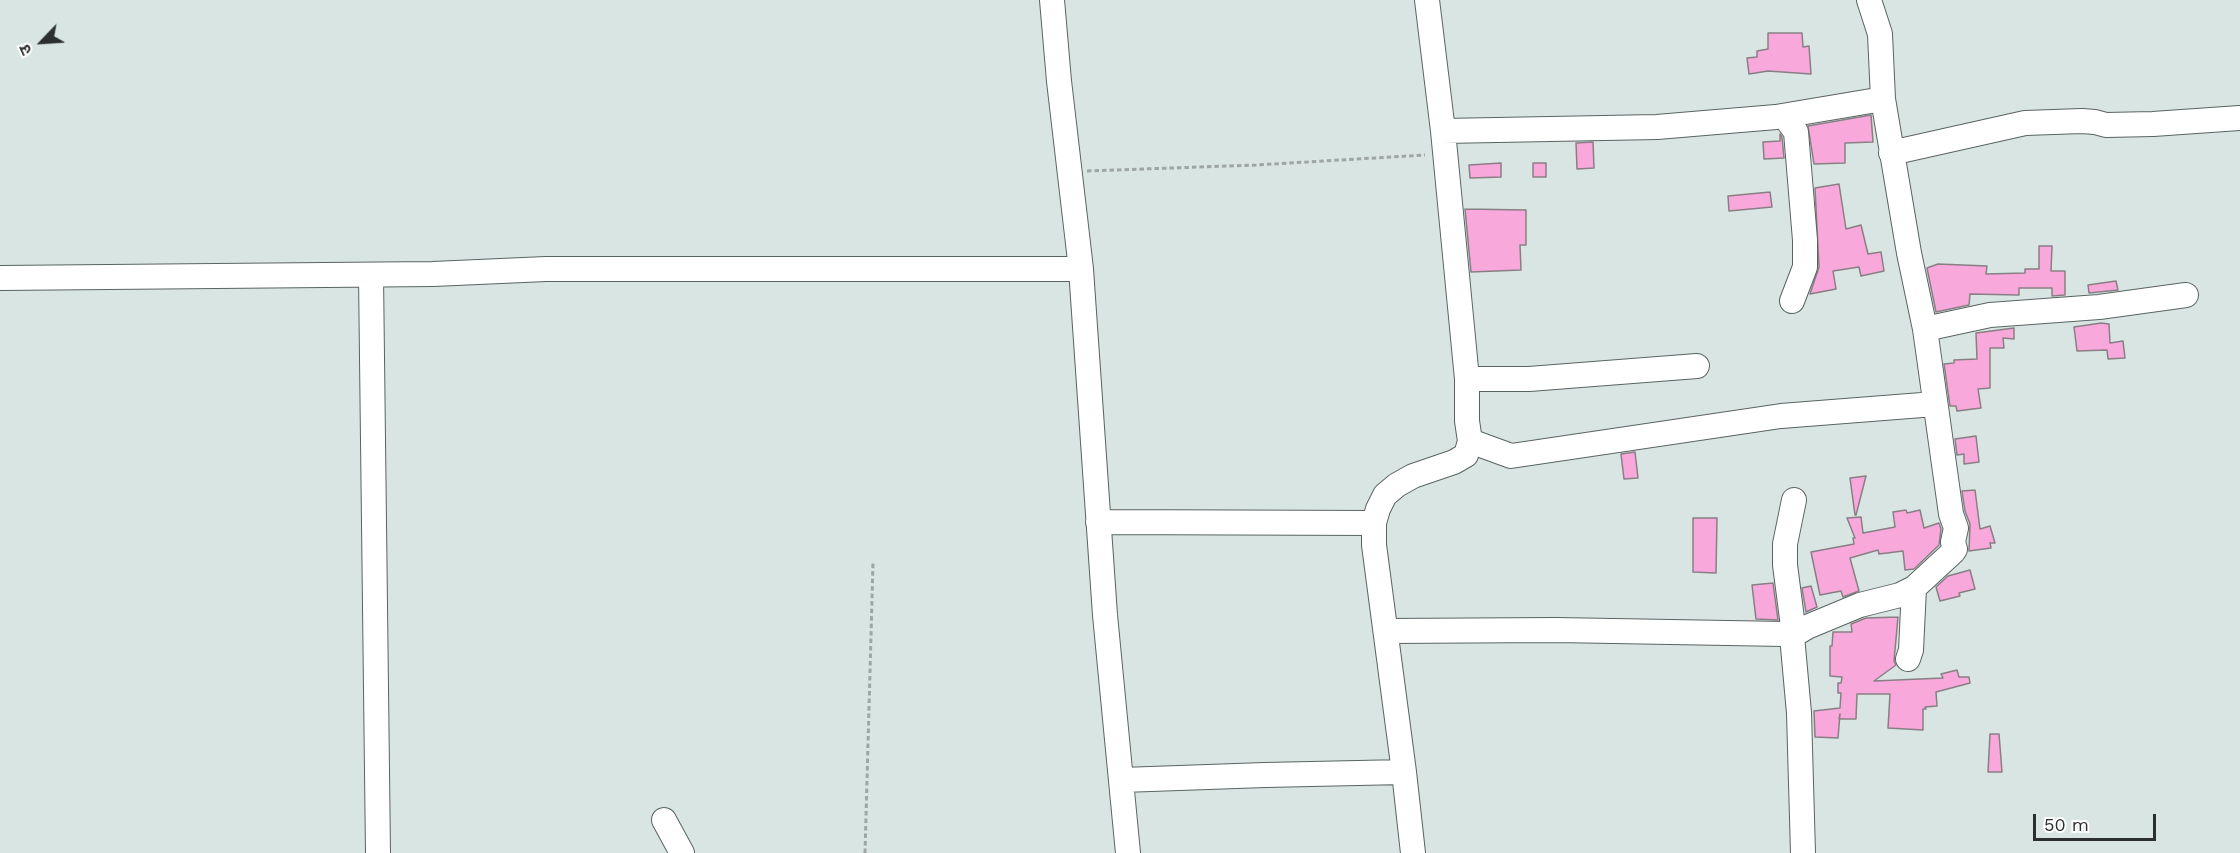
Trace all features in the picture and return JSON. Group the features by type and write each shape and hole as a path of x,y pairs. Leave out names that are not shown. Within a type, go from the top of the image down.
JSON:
{"street":[{"path":"1052,0 1081,269 1098,522 1128,853"},
{"path":"1413,853 1374,545 1374,523 1385,495 1396,485 1466,455 1470,441 1467,379 1444,142 1427,0"},
{"path":"1386,631 1556,630 1793,635 1860,605 1900,595 1914,588 1955,549 1953,542 1956,528 1951,514 1925,329 1883,99 1880,34 1869,0"},
{"path":"1444,142 1784,116 1883,99"},
{"path":"1784,116 1796,132 1805,240 1805,267 1792,302"},
{"path":"1892,153 2025,123 2089,121 2106,125 2154,124 2240,118"},
{"path":"0,278 371,275 546,269 1081,269"},
{"path":"371,275 378,853"},
{"path":"1925,329 1990,315 2098,307 2186,295"},
{"path":"1467,379 1529,379 1697,366"},
{"path":"1470,441 1511,456 1781,416 1935,404"},
{"path":"1794,500 1785,544 1785,565 1799,713 1803,853"},
{"path":"1098,522 1374,523"},
{"path":"1908,659 1911,650 1914,588"},
{"path":"1122,780 1265,774 1404,772"},
{"path":"664,820 682,853"}],"path":[{"path":"1071,172 1256,165 1444,142"},
{"path":"865,853 873,563"}],"building":[{"path":"1768,33 1802,33 1803,47 1809,46 1811,74 1768,71 1749,74 1747,58 1757,57 1757,51 1768,49"},
{"path":"1871,115 1873,142 1845,143 1845,163 1814,164 1808,126"},
{"path":"1780,134 1784,158 1764,159 1763,142 1780,141"},
{"path":"1593,142 1594,168 1577,169 1576,143"},
{"path":"1501,163 1501,177 1470,178 1469,165"},
{"path":"1533,163 1546,163 1546,177 1533,177"},
{"path":"1839,184 1846,229 1861,225 1868,254 1881,252 1884,271 1861,276 1859,267 1833,271 1836,289 1810,294 1819,267 1815,188"},
{"path":"1770,192 1772,207 1729,211 1728,196"},
{"path":"1465,209 1526,210 1526,245 1520,245 1521,270 1471,272"},
{"path":"2039,246 2052,246 2051,271 2065,271 2065,295 2052,296 2052,288 2019,288 2019,295 1970,294 1969,305 1936,312 1927,268 1938,264 1987,266 1986,274 2025,273 2025,269 2039,269"},
{"path":"2116,281 2118,290 2089,293 2088,285"},
{"path":"2109,324 2110,343 2123,341 2125,358 2108,359 2107,350 2077,351 2074,327"},
{"path":"2014,328 2014,339 2003,338 2004,348 1990,348 1990,388 1978,389 1981,408 1957,411 1956,406 1950,406 1944,364 1954,363 1954,360 1977,359 1976,333"},
{"path":"1976,436 1979,462 1964,464 1964,454 1957,455 1955,439"},
{"path":"1635,452 1638,478 1624,479 1621,454"},
{"path":"1866,476 1856,515 1855,515 1850,478"},
{"path":"1975,490 1980,529 1990,526 1995,543 1990,543 1991,548 1969,551 1970,524 1962,491"},
{"path":"1906,510 1907,513 1920,510 1924,528 1939,523 1941,529 1939,545 1914,569 1905,570 1903,551 1879,554 1878,550 1850,558 1859,591 1843,597 1841,591 1820,595 1811,552 1854,544 1853,538 1855,538 1847,518 1861,517 1863,533 1895,527 1893,512"},
{"path":"1693,518 1717,518 1716,573 1693,572"},
{"path":"1970,570 1975,589 1940,601 1936,587 1948,576"},
{"path":"1773,583 1778,620 1756,619 1752,585"},
{"path":"1811,586 1817,607 1806,612 1802,588"},
{"path":"1898,617 1894,661 1896,665 1874,681 1943,678 1941,674 1957,670 1959,677 1969,677 1970,683 1936,692 1937,706 1923,709 1923,730 1888,728 1890,694 1857,694 1856,719 1840,719 1838,738 1815,737 1814,711 1840,708 1841,693 1838,693 1838,683 1841,683 1842,677 1830,676 1830,646 1832,646 1833,632 1852,632 1851,624 1866,618"},
{"path":"1990,734 1999,734 2002,772 1988,772"}]}
